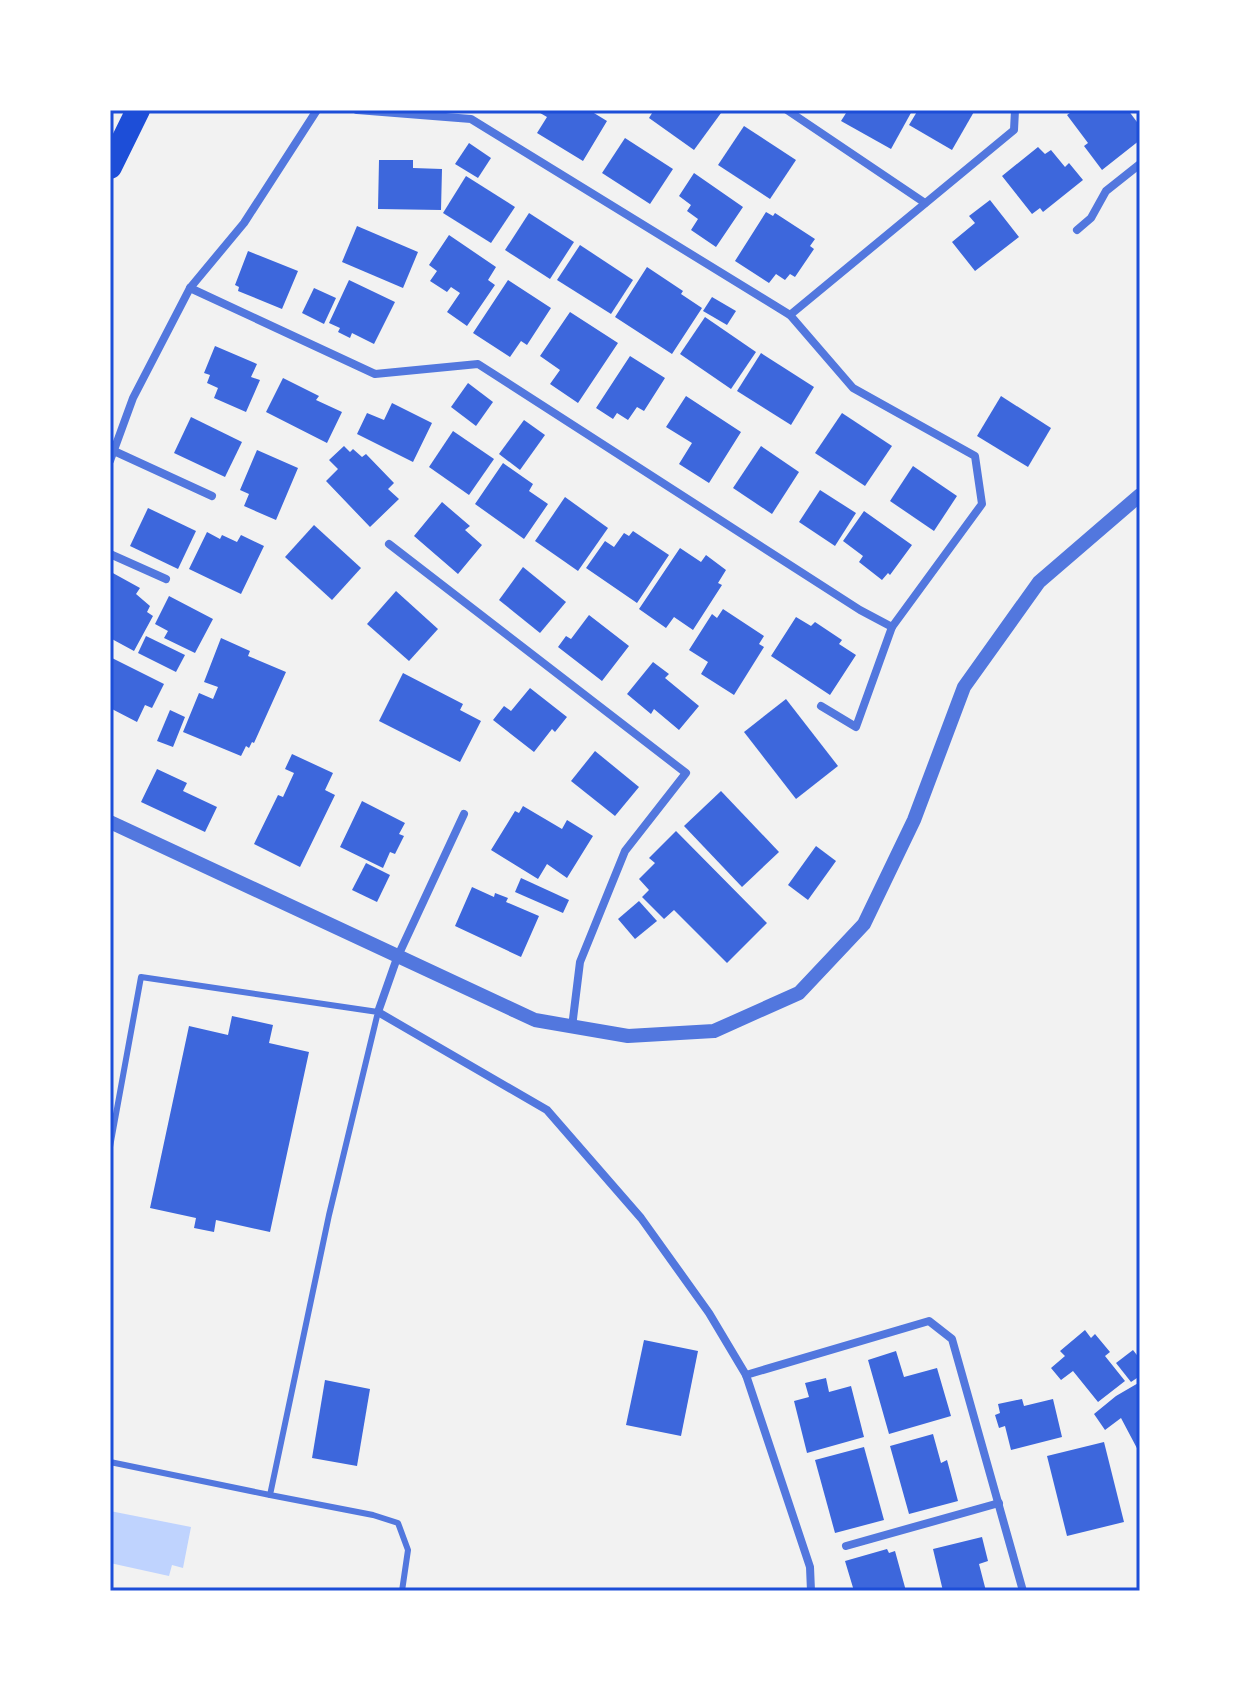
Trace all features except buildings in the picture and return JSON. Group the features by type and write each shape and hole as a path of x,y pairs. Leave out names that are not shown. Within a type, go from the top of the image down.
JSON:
{"highway":[{"path":"110,167 138,110"}],"street":[{"path":"110,461 133,398 190,288 244,223 317,110"},
{"path":"357,110 471,119 790,315 853,388 975,456 982,504 892,627 856,727 821,706"},
{"path":"787,110 925,203"},
{"path":"790,315 1014,130 1015,110"},
{"path":"1077,230 1091,218 1106,191 1140,164"},
{"path":"190,288 375,374 478,364 860,610 892,627"},
{"path":"114,451 212,496"},
{"path":"110,822 535,1020 628,1036 714,1031 799,993 864,924 914,820 964,687 1039,582 1140,495"},
{"path":"389,544 686,773 625,851 580,962 572,1027"},
{"path":"110,554 166,579"},
{"path":"464,814 397,958 378,1012 547,1110 641,1218 709,1313 746,1375 810,1567 811,1591"},
{"path":"746,1375 929,1321 952,1339 1023,1591"},
{"path":"846,1546 999,1503"}],"lane":[{"path":"110,1147 141,977 378,1012 329,1215 270,1495"},
{"path":"110,1462 373,1515 398,1523 408,1550 402,1591"}],"water":[{"path":"110,1511 191,1527 183,1568 172,1565 169,1576 110,1563"}]}
